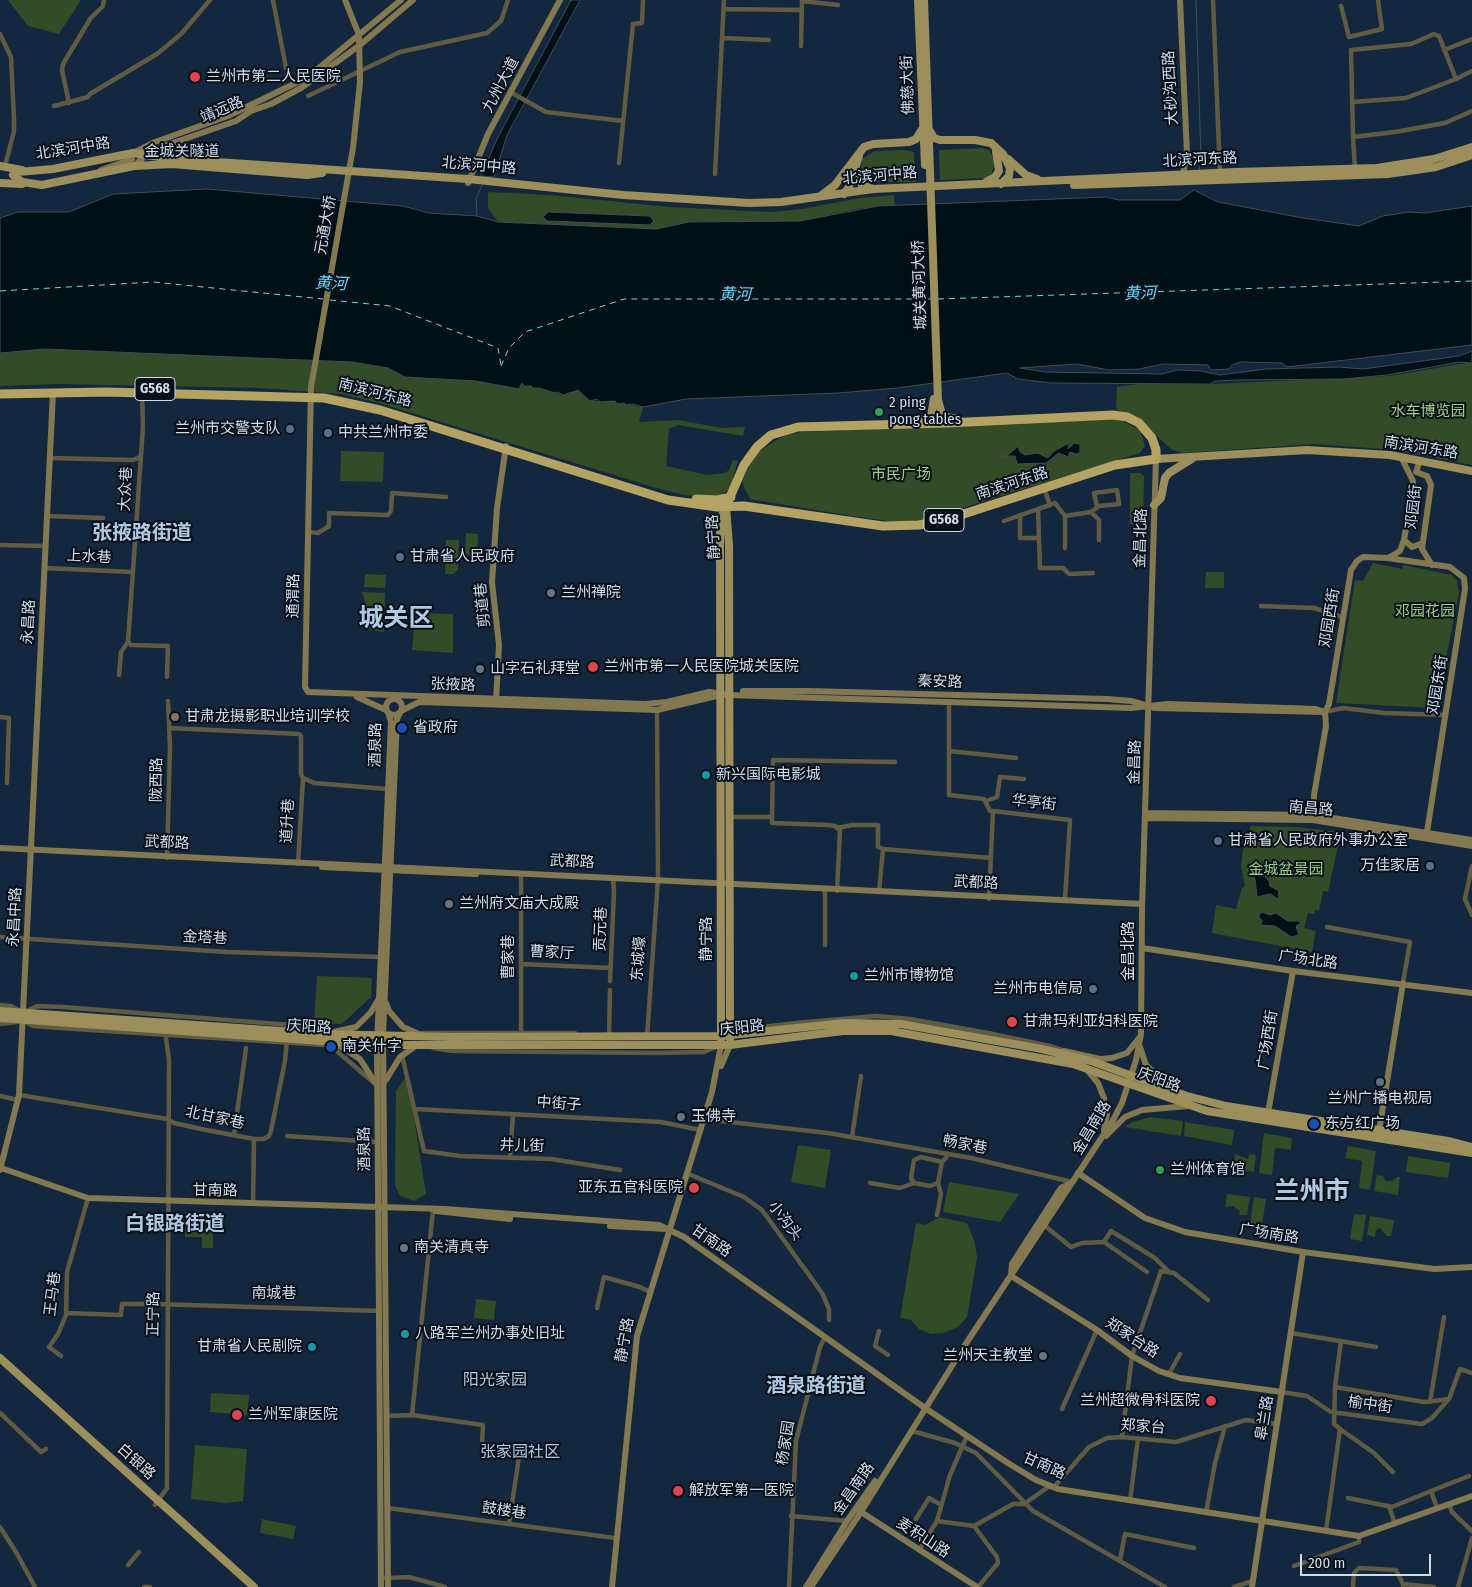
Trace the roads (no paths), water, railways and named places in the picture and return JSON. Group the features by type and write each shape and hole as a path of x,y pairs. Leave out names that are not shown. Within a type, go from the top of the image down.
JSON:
{"highway":[{"name":"南滨河东路","path":"0,392 107,388 310,393 380,410 673,496 707,500 731,497"},
{"name":"南滨河东路","path":"0,392 310,393"},
{"path":"726,506 749,457 763,441 780,432 798,427 1113,414 1127,417 1139,423 1155,444 1156,459"},
{"name":"南滨河东路","path":"506,447 668,500 716,507 744,506 870,524 908,526 945,520 1115,465 1156,459"}],"main road":[{"name":"佛慈大街","path":"916,0 923,38"},
{"path":"916,0 918,70 924,86"},
{"name":"佛慈大街","path":"924,0 924,86 928,170"},
{"path":"924,86 930,71 928,0"},
{"path":"849,190 852,166 864,147 874,144 913,141 926,129 936,139 984,140 991,142 1026,175 1046,181"},
{"path":"810,198 830,189 863,152 877,147 913,145 918,147 927,156 934,148 944,144 982,143 1000,152 1010,168 1009,181 1029,187"},
{"name":"北滨河东路","path":"1218,177 1355,169 1416,162 1452,154 1472,147"},
{"path":"986,186 999,171 1000,152"},
{"name":"北滨河中路","path":"29,170 53,169 133,153 172,159 468,181 725,206 781,206 862,194 928,189"},
{"name":"北滨河东路","path":"986,186 1009,181 1388,174 1436,167 1472,155"},
{"name":"金城关隧道","path":"0,183 32,184 93,173 173,163 275,168 322,173"},
{"path":"29,170 14,173 14,178 22,182 42,185 130,166 172,164 307,175 322,173"},
{"path":"3,166 29,170"},
{"path":"852,166 862,185 873,188"},
{"name":"城关黄河大桥","path":"928,170 936,400"},
{"name":"北滨河中路","path":"322,173 468,181"},
{"name":"北滨河东路","path":"928,189 986,186 1029,187 1188,177"},
{"name":"北滨河中路","path":"489,183 726,202 781,202 849,190 873,188 928,189"},
{"path":"829,199 849,190 862,194"},
{"path":"936,400 942,414 954,419 1026,418"},
{"path":"897,424 928,418 934,411 936,400"},
{"name":"南滨河东路","path":"1156,459 1307,450 1400,457 1472,471"},
{"path":"1154,505 1161,498 1165,478 1169,473 1198,456"},
{"name":"静宁路","path":"722,1045 720,537 721,518 726,506"},
{"name":"静宁路","path":"726,506 729,536 730,1045"},
{"name":"庆阳路","path":"0,1011 23,1016 166,1033 332,1044 730,1045 835,1031 891,1031 1073,1064 1226,1106 1460,1144 1471,1151"},
{"name":"庆阳路","path":"0,1018 23,1016 327,1034 432,1037 521,1035 721,1036 844,1023 902,1024 1042,1049 1091,1061 1206,1111 1471,1151"},
{"name":"白银路","path":"0,1358 246,1587"},
{"name":"白银路","path":"0,1365 254,1587"}],"street":[{"path":"69,103 62,70 63,64 90,19 103,6 104,0"},
{"path":"54,106 88,97 157,54 181,34 210,0"},
{"path":"273,0 286,68"},
{"name":"元通大桥","path":"310,393 352,148 361,57 359,35 345,0"},
{"name":"靖远路","path":"133,153 154,142 228,116 268,99 314,72 401,0"},
{"name":"靖远路","path":"130,166 146,155 180,139 236,120 301,88 360,45 413,0"},
{"path":"308,96 400,52 486,33 501,21 508,0"},
{"name":"九州大道","path":"468,181 488,134 513,94 560,0"},
{"path":"619,163 633,24 642,23 642,0"},
{"path":"715,174 724,0"},
{"name":"大砂沟西路","path":"1180,0 1188,177"},
{"path":"1213,0 1218,177"},
{"path":"1341,6 1349,37 1382,29 1378,0"},
{"path":"801,46 802,2 838,5"},
{"path":"724,8 802,10"},
{"path":"0,34 11,57 14,131 3,166"},
{"path":"1355,169 1352,48 1411,44 1434,34 1439,36 1456,79"},
{"path":"722,38 770,40"},
{"path":"1444,50 1472,39"},
{"path":"1352,102 1406,98 1472,71"},
{"path":"513,94 546,112 623,121"},
{"path":"93,173 141,156 204,128 251,111"},
{"path":"1353,137 1445,123 1472,111"},
{"path":"130,166 133,153"},
{"name":"永昌路","path":"31,851 53,392"},
{"name":"大众巷","path":"119,674 121,652 128,642 144,412 142,393"},
{"name":"通渭路","path":"310,393 305,687 308,692 410,696"},
{"name":"剪道巷","path":"496,701 499,635 492,582 497,508 506,447"},
{"path":"49,458 126,460 140,457"},
{"name":"邓园街","path":"1388,558 1396,554 1404,540 1413,481 1400,457"},
{"name":"金昌北路","path":"1149,707 1156,459"},
{"name":"邓园街","path":"1420,460 1416,472 1427,476 1431,485 1423,543 1424,554 1432,565"},
{"path":"1044,488 1050,505"},
{"path":"1064,516 1091,512 1096,508 1119,504 1117,490 1094,493 1096,508"},
{"path":"307,532 318,533 329,526 330,513 388,515 391,511 392,493 446,497"},
{"path":"1004,521 1054,504 1064,516 1065,548"},
{"path":"1038,509 1040,568 1063,568 1069,574 1092,573"},
{"path":"1091,512 1098,520 1099,540"},
{"path":"1020,515 1020,538 1039,538"},
{"path":"47,516 104,518"},
{"path":"1404,540 1412,547 1423,543"},
{"path":"0,545 45,546"},
{"name":"邓园西街","path":"1313,817 1314,795 1326,726 1325,712 1330,695 1342,617 1353,564 1363,557 1388,558 1432,565"},
{"name":"邓园东街","path":"1427,832 1465,589 1464,578 1458,572 1450,567 1432,565"},
{"name":"上水巷","path":"44,568 133,572"},
{"path":"1261,606 1314,608 1342,617"},
{"path":"128,642 131,644 168,646 167,677"},
{"name":"秦安路","path":"729,695 735,692 836,691 1107,699 1131,701 1149,707"},
{"name":"秦安路","path":"496,701 656,706 709,692 729,695 1149,707 1168,704 1308,708 1325,712"},
{"path":"349,695 394,715 419,702 496,701"},
{"path":"379,695 393,698 410,696"},
{"name":"张掖路","path":"410,696 496,701"},
{"path":"393,698 402,704 401,712"},
{"path":"387,711 386,703 393,698"},
{"name":"陇西路","path":"167,857 168,701"},
{"path":"950,701 948,795 986,801 997,797 1000,776 1024,778"},
{"name":"东城壕","path":"647,1035 658,881 656,706"},
{"name":"金昌路","path":"1146,815 1149,707"},
{"path":"1325,712 1343,708 1384,713 1445,716"},
{"name":"酒泉路","path":"382,994 381,957 388,869 387,789 391,722 387,711"},
{"name":"酒泉路","path":"388,1587 385,1578 380,1310 384,1086 380,1035 396,728 401,712"},
{"path":"0,717 9,718 7,783"},
{"name":"道升巷","path":"169,728 299,734 302,736 301,774 304,778 298,864"},
{"path":"949,751 1016,758"},
{"path":"895,762 773,760 772,823 828,825 838,828 852,824 878,825 878,847 883,849 992,858"},
{"path":"304,778 314,783 387,789"},
{"path":"986,801 988,808 993,811"},
{"name":"华亭街","path":"989,898 993,811 1070,820 1065,900"},
{"name":"金昌北路","path":"1130,1079 1140,1045 1141,1034 1142,906 1146,815"},
{"name":"南昌路","path":"1146,815 1313,817 1472,840"},
{"path":"730,817 772,817"},
{"name":"南昌路","path":"1313,817 1472,846"},
{"path":"837,890 840,830 838,828"},
{"path":"879,892 883,849"},
{"name":"武都路","path":"0,850 521,876 613,878"},
{"name":"永昌中路","path":"0,1169 19,1098 31,851"},
{"path":"1472,866 1465,899 1472,915"},
{"name":"武都路","path":"388,869 613,878 1142,906"},
{"name":"曹家巷","path":"521,876 521,1035"},
{"name":"贡元巷","path":"610,981 613,878"},
{"name":"武都路","path":"730,884 825,891 837,890"},
{"path":"825,891 825,945"},
{"name":"武都路","path":"989,898 1065,900 1142,906"},
{"path":"1327,927 1410,942 1379,1131"},
{"name":"金塔巷","path":"0,937 227,952 381,957"},
{"name":"广场北路","path":"1142,948 1292,971 1403,983 1472,993"},
{"name":"曹家厅","path":"521,964 611,968"},
{"name":"广场西街","path":"1268,1114 1292,971"},
{"path":"609,1035 610,990"},
{"path":"382,994 392,1016 403,1027 415,1033 432,1037"},
{"path":"327,1034 356,1027 371,1012 382,994"},
{"path":"0,1005 11,1006 23,1016 9,1024 0,1024"},
{"path":"730,1035 737,1030 830,1019 876,1016 910,1019 978,1032 1050,1046 1100,1059 1121,1057 1134,1047 1141,1034"},
{"name":"正宁路","path":"157,1503 167,1488 168,1060 166,1033"},
{"path":"415,1033 521,1035"},
{"path":"254,1139 264,1139 269,1136 271,1131 286,1061 287,1041"},
{"path":"332,1044 341,1046 360,1059 377,1085"},
{"path":"332,1044 377,1085"},
{"path":"384,1086 392,1069 402,1055 420,1044"},
{"name":"酒泉路","path":"381,1045 377,1085 377,1142 382,1208 388,1416 388,1508 385,1578 381,1587"},
{"name":"静宁路","path":"716,1077 722,1045"},
{"name":"静宁路","path":"612,1587 615,1538 637,1336 716,1077 730,1045"},
{"path":"1140,1045 1146,1065 1174,1091"},
{"path":"234,1135 246,1048"},
{"path":"1042,1049 1064,1051"},
{"path":"402,1055 415,1109"},
{"path":"1073,1064 1092,1074 1104,1098 1107,1114 1098,1144"},
{"path":"852,1137 861,1076"},
{"name":"金昌南路","path":"806,1587 847,1521 858,1510 912,1431 925,1408 1098,1144 1118,1112 1130,1079"},
{"path":"0,1096 167,1119"},
{"path":"1098,1144 1125,1118 1142,1110 1169,1106 1191,1106"},
{"name":"中街子","path":"415,1109 661,1122 700,1130"},
{"name":"井儿街","path":"415,1109 424,1151 460,1156 551,1160 620,1170"},
{"path":"510,1157 513,1114"},
{"name":"北甘家巷","path":"167,1119 174,1123 254,1139 253,1204"},
{"name":"畅家巷","path":"703,1119 852,1137 947,1154 1072,1182"},
{"path":"287,1136 377,1142"},
{"path":"938,1215 941,1194 938,1182 942,1162 947,1154"},
{"path":"914,1183 911,1178 914,1160 917,1158 942,1162"},
{"name":"甘南路","path":"0,1169 88,1198 433,1210 440,1213 669,1229 684,1237 925,1408 1011,1465 1052,1486 1130,1501 1359,1536 1472,1496"},
{"name":"小沟头","path":"686,1173 738,1195 762,1210 822,1293 829,1308 829,1320"},
{"name":"广场南路","path":"1078,1173 1145,1218 1166,1227 1185,1232 1303,1252 1434,1269 1472,1267"},
{"path":"870,1183 900,1188 914,1183 930,1186 938,1182"},
{"name":"金昌南路","path":"1011,1276 1012,1264 1062,1188 1072,1182"},
{"name":"王马巷","path":"61,1356 50,1347 58,1334 66,1313 68,1272 88,1198"},
{"path":"412,1415 433,1210"},
{"path":"1044,1225 1071,1247 1082,1243 1104,1242 1147,1272"},
{"path":"1104,1242 1111,1231 1155,1258 1169,1272 1208,1300"},
{"name":"皋兰路","path":"1253,1584 1303,1252"},
{"path":"1122,1436 1132,1356 1161,1271 1169,1272"},
{"name":"郑家台路","path":"1011,1276 1097,1330 1132,1356 1169,1374 1180,1378 1282,1392"},
{"path":"597,1308 604,1278 640,1287 650,1292"},
{"path":"66,1313 121,1315 122,1304 148,1304"},
{"name":"南城巷","path":"157,1304 380,1310"},
{"path":"1430,1402 1444,1317"},
{"path":"1062,1409 1097,1330"},
{"path":"879,1331 876,1346 888,1355"},
{"path":"1291,1333 1376,1347"},
{"name":"杨家园","path":"789,1587 796,1441 820,1347 825,1337"},
{"path":"1341,1341 1335,1387 1336,1413 1334,1424 1374,1452 1393,1472"},
{"path":"1169,1374 1180,1354"},
{"name":"榆中街","path":"1282,1392 1307,1396 1326,1411 1422,1424 1432,1418 1449,1399 1460,1370 1472,1373"},
{"name":"榆中街","path":"1335,1387 1430,1402 1449,1399"},
{"name":"金昌南路","path":"811,1587 914,1419 925,1408"},
{"path":"0,1413 41,1452 46,1449"},
{"path":"388,1416 412,1415 483,1426 482,1444 494,1450 519,1457 509,1524"},
{"name":"郑家台","path":"974,1526 1013,1504 1024,1504 1052,1486 1089,1447 1107,1438 1122,1436 1176,1442 1246,1420 1277,1424"},
{"path":"1206,1513 1215,1463 1225,1426"},
{"path":"1326,1531 1340,1429"},
{"path":"912,1431 962,1445 976,1453 1024,1504 1165,1587"},
{"path":"919,1550 937,1521 962,1445 967,1436"},
{"path":"1130,1501 1138,1438"},
{"path":"1348,1498 1389,1506 1469,1476"},
{"path":"1431,1491 1437,1508"},
{"path":"916,1519 930,1498 941,1505"},
{"path":"1449,1504 1452,1512 1472,1531"},
{"path":"1389,1506 1395,1524"},
{"name":"鼓楼巷","path":"388,1508 615,1538"},
{"name":"麦积山路","path":"858,1510 978,1587"},
{"path":"791,1516 847,1521"},
{"path":"937,1521 974,1526 997,1557 998,1563 978,1587"},
{"path":"0,1527 35,1587"},
{"path":"1120,1560 1126,1534 1194,1548"},
{"path":"1294,1566 1359,1542 1359,1536"},
{"path":"1458,1587 1472,1538"},
{"path":"128,1565 139,1552"},
{"path":"1353,1587 1354,1572 1359,1568 1396,1570 1403,1586 1434,1587"},
{"path":"385,1578 409,1577 445,1587"},
{"path":"1234,1587 1253,1584"},
{"path":"144,1587 150,1587"}],"water":[{"path":"571,0 580,0 507,135 494,177 481,176 498,137"},
{"name":"黄河","path":"207,189 403,206 429,213 477,216 498,222 656,229 689,222 800,221 878,206 1106,197 1119,200 1180,200 1194,190 1218,202 1303,218 1359,226 1383,216 1408,212 1425,213 1472,206 1472,345 1287,367 1282,363 1240,362 1232,365 1229,369 1211,370 1208,365 1163,364 1139,369 1109,370 1077,364 1020,368 1045,372 1162,374 1177,370 1201,371 1220,375 1266,369 1339,367 1363,369 1459,356 1472,351 1472,363 1460,362 1387,375 1343,379 1237,380 1215,381 1210,384 1051,383 1018,379 1007,373 897,388 838,393 686,399 643,407 633,404 617,404 615,401 600,402 597,399 590,401 578,390 563,395 558,392 555,393 531,386 524,386 522,383 519,389 476,381 405,377 388,368 352,362 44,349 0,353 0,218 18,212 69,212 113,194"},
{"path":"548,212 650,216 654,221 650,225 547,221 543,217"},
{"path":"1069,443 1068,449 1074,443 1080,444 1080,453 1070,452 1068,457 1059,453 1046,463 1017,464 1015,456 1007,456 1018,446 1020,452 1025,455 1037,453 1048,458 1054,451"},
{"path":"1253,865 1261,866 1262,873 1269,881 1270,886 1279,891 1278,899 1270,894 1257,897 1255,879 1250,871 1250,867"},
{"path":"1262,912 1270,915 1276,913 1288,921 1299,921 1302,926 1299,924 1296,926 1299,935 1291,937 1275,926 1261,925 1262,920 1259,918 1259,915"}],"waterway":[{"path":"1196,0 1201,159 1199,172"},
{"path":"477,215 476,199 483,183"},
{"path":"992,463 999,455 1007,457"}],"place":[{"name":"兰州市第二人民医院","path":"195,77"},
{"name":"2 ping pong tables","path":"879,412"},
{"name":"兰州市交警支队","path":"290,429"},
{"name":"中共兰州市委","path":"328,433"},
{"name":"甘肃省人民政府","path":"400,557"},
{"name":"兰州禅院","path":"551,593"},
{"name":"兰州市第一人民医院城关医院","path":"593,667"},
{"name":"山字石礼拜堂","path":"480,669"},
{"name":"甘肃龙摄影职业培训学校","path":"175,717"},
{"name":"省政府","path":"402,728"},
{"name":"新兴国际电影城","path":"706,775"},
{"name":"甘肃省人民政府外事办公室","path":"1218,841"},
{"name":"万佳家居","path":"1430,866"},
{"name":"兰州府文庙大成殿","path":"449,904"},
{"name":"兰州市博物馆","path":"854,976"},
{"name":"兰州市电信局","path":"1093,989"},
{"name":"甘肃玛利亚妇科医院","path":"1012,1022"},
{"name":"南关什字","path":"331,1047"},
{"name":"兰州广播电视局","path":"1380,1082"},
{"name":"玉佛寺","path":"681,1117"},
{"name":"东方红广场","path":"1314,1124"},
{"name":"兰州体育馆","path":"1160,1170"},
{"name":"亚东五官科医院","path":"694,1188"},
{"name":"南关清真寺","path":"404,1248"},
{"name":"八路军兰州办事处旧址","path":"405,1334"},
{"name":"甘肃省人民剧院","path":"312,1347"},
{"name":"兰州天主教堂","path":"1043,1356"},
{"name":"兰州超微骨科医院","path":"1211,1401"},
{"name":"兰州军康医院","path":"237,1415"},
{"name":"解放军第一医院","path":"678,1491"}],"district":[{"name":"张掖路街道","path":"142,533"},
{"name":"城关区","path":"396,619"},
{"name":"兰州市","path":"1312,1192"},
{"name":"白银路街道","path":"175,1224"},
{"name":"阳光家园","path":"495,1381"},
{"name":"酒泉路街道","path":"816,1386"},
{"name":"张家园社区","path":"520,1453"}],"park label":[{"name":"水车博览园","path":"1428,412"},
{"name":"市民广场","path":"901,475"},
{"name":"邓园花园","path":"1425,612"},
{"name":"金城盆景园","path":"1286,870"}]}
